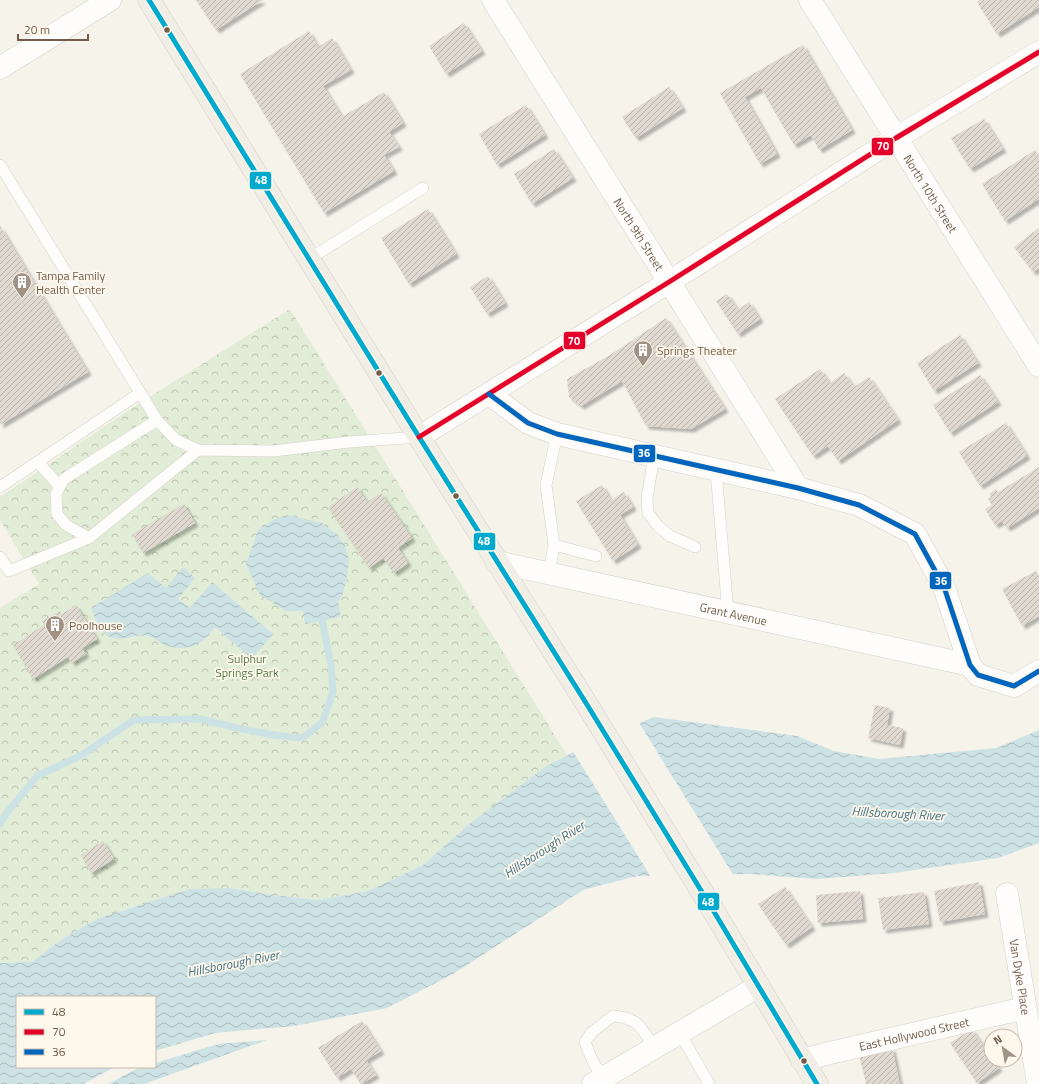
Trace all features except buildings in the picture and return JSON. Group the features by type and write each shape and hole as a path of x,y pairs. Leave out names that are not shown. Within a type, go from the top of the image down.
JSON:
{"main road":[{"path":"149,0 419,437 586,703 710,905 817,1084"}],"street":[{"path":"0,68 110,0"},
{"name":"North 9th Street","path":"493,0 798,488"},
{"name":"North 10th Street","path":"810,0 1039,366"},
{"path":"419,437 669,282 896,138 1039,52"},
{"path":"489,394 528,423 557,434 798,488 859,505 914,534 944,587 970,665 978,675 1014,686 1039,672"},
{"name":"Grant Avenue","path":"497,562 970,665"},
{"name":"Van Dyke Place","path":"1007,894 1038,1084"},
{"path":"598,1081 759,986"},
{"name":"East Hollywood Street","path":"802,1060 1025,1008"}],"lane":[{"path":"0,166 157,420 176,440 198,450 273,451 349,442 419,437"},
{"path":"309,259 423,188"},
{"path":"0,487 140,393"},
{"path":"89,538 66,525 57,514 56,494 64,479 157,420"},
{"path":"549,574 554,545 546,485 557,434"},
{"path":"0,557 9,571 89,538 198,450"},
{"path":"654,456 648,498 648,513 658,526 670,536 695,547"},
{"path":"38,462 60,487"},
{"path":"716,470 728,613"},
{"path":"554,545 596,556"},
{"path":"598,1081 593,1062 585,1042 592,1032 614,1016 625,1017 636,1022 643,1030 654,1048"},
{"path":"678,1034 688,1047 709,1084"}],"green space":[{"name":"Sulphur Springs Park","path":"290,309 567,755 545,767 468,825 423,865 368,891 319,900 272,895 230,888 134,907 97,919 62,939 32,962 0,963 0,608 39,584 0,520 0,497 135,406"}],"water":[{"path":"288,515 322,523 335,533 345,545 349,560 346,582 343,593 338,602 341,617 305,624 303,611 286,611 260,595 246,564 258,530 275,519"},
{"path":"183,567 195,578 178,599 190,608 212,582 273,634 252,659 215,627 205,639 195,645 178,648 166,646 152,638 145,636 119,639 112,638 99,626 91,608 148,573 166,588"},
{"name":"Hillsborough River","path":"654,717 797,736 834,751 879,759 996,748 1039,730 1039,843 998,858 894,873 817,879 749,874 637,876 583,890 453,974 387,1008 294,1026 215,1033 156,1051 156,996 16,996 16,1068 113,1068 83,1084 0,1084 0,963 32,962 62,939 97,919 190,889 230,888 272,895 319,900 368,891 423,865 468,825 545,767 584,746"},
{"path":"267,1040 144,1084 108,1084 136,1069 156,1068 156,1063 218,1044"}],"pier":[{"path":"638,721 734,876 651,877 572,750"}],"waterway":[{"path":"0,824 6,814 37,776 80,756 134,720 201,719 273,735 302,738 322,723 333,692 331,665 322,620"}],"transit line":[{"name":"48","path":"149,0 419,437 586,703 710,905 817,1084"},
{"name":"70","path":"419,437 669,282 896,138 1039,52"},
{"name":"36","path":"489,394 528,423 557,434 798,488 859,505 915,534 944,587 970,665 978,675 1014,686 1039,671"}],"place":[{"name":"Tampa Family Health Center","path":"22,299"},
{"name":"Springs Theater","path":"643,367"},
{"name":"Poolhouse","path":"55,642"}]}
